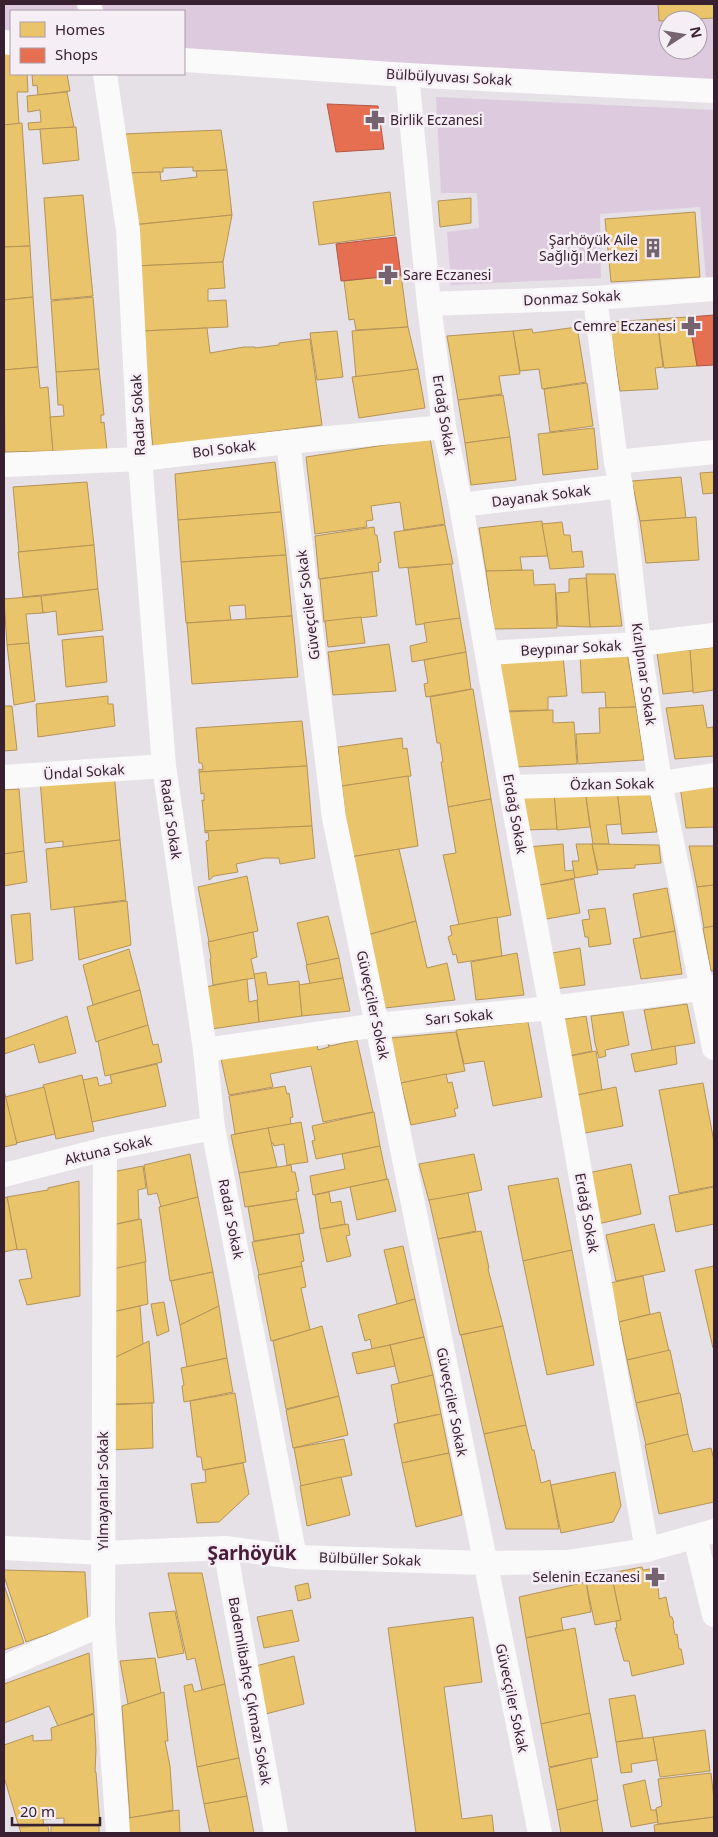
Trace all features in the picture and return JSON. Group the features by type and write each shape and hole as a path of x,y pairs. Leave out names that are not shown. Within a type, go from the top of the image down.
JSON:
{"street":[{"name":"Bülbülyuvası Sokak","path":"185,60 407,75 714,91"},
{"name":"Radar Sokak","path":"105,75 128,230 140,459 164,766 205,1050 213,1128 295,1557"},
{"name":"Erdağ Sokak","path":"407,75 429,304 444,428 461,506 488,653 510,787 647,1550"},
{"name":"Donmaz Sokak","path":"429,304 595,298 714,289"},
{"name":"Kızılpınar Sokak","path":"595,298 616,462 621,486 639,644 660,783 708,988 714,1048"},
{"name":"Bol Sokak","path":"4,465 140,459 288,442 444,428"},
{"name":"Güveçciler Sokak","path":"288,442 334,818 484,1563"},
{"path":"616,462 714,452"},
{"name":"Dayanak Sokak","path":"461,506 621,486"},
{"name":"Beypınar Sokak","path":"488,653 639,644 714,635"},
{"name":"Ündal Sokak","path":"4,777 164,766"},
{"name":"Özkan Sokak","path":"510,787 660,783 714,775"},
{"name":"Sarı Sokak","path":"205,1050 377,1025 551,1008 708,988"},
{"name":"Aktuna Sokak","path":"4,1175 105,1149 213,1128"},
{"name":"Yılmayanlar Sokak","path":"105,1149 103,1624 118,1833"},
{"path":"704,1534 714,1615"},
{"name":"Bülbüller Sokak","path":"4,1548 103,1553 225,1548 295,1557 484,1563 567,1562 647,1550 704,1534"},
{"name":"Bademlibahçe Çıkmazı Sokak","path":"225,1548 276,1833"},
{"name":"Güvecçiler Sokak","path":"484,1563 540,1833"},
{"path":"4,1666 103,1624"}],"shaded area":[{"path":"4,4 714,4 714,90 185,60 185,10 10,10 10,44 4,43"},
{"path":"436,97 714,110 714,279 706,279 700,207 600,214 601,278 451,285 447,232 479,228 477,193 441,193"}],"building: Homes":[{"path":"658,4 714,4 714,18 708,18 708,10 658,10"},
{"path":"4,50 10,51 10,75 27,75 28,92 17,92 19,124 4,125"},
{"path":"32,75 67,75 70,91 38,95 37,85 33,86"},
{"path":"67,92 74,127 29,130 28,123 41,122 40,110 28,112 27,96"},
{"path":"22,123 30,246 4,247 4,125"},
{"path":"76,127 79,160 43,164 40,129"},
{"path":"221,130 227,170 193,171 193,167 163,168 163,172 126,173 122,134"},
{"path":"227,170 232,215 132,225 126,173 160,172 161,181 197,177 196,171"},
{"path":"390,192 395,235 319,245 313,202"},
{"path":"83,195 93,296 51,300 44,198"},
{"path":"471,198 471,223 440,227 438,201"},
{"name":"Şarhöyük Aile Sağlığı Merkezi","path":"695,212 700,277 611,282 605,219"},
{"path":"232,215 223,262 135,266 132,225"},
{"path":"30,246 33,297 4,300 4,247"},
{"path":"223,262 225,288 208,289 208,301 226,300 228,327 141,331 135,266"},
{"path":"401,275 408,327 356,330 354,319 349,320 344,281"},
{"path":"33,297 38,367 4,370 4,300"},
{"path":"93,297 99,369 56,372 51,301"},
{"path":"688,317 697,366 664,368 657,319"},
{"path":"657,319 663,367 655,368 658,389 620,391 609,322"},
{"path":"408,327 418,369 356,377 352,331"},
{"path":"577,327 586,382 542,389 539,369 520,371 513,331 532,329 533,333"},
{"path":"207,328 210,353 244,347 255,348 279,345 279,343 310,339 322,425 153,447 141,331"},
{"path":"337,331 343,377 317,380 310,333"},
{"path":"513,331 520,374 499,376 502,394 458,400 447,336"},
{"path":"38,367 40,388 48,387 53,451 5,452 4,370"},
{"path":"99,369 104,415 101,415 101,423 104,422 107,450 53,451 50,417 64,416 63,405 58,405 56,372"},
{"path":"418,369 425,408 359,418 352,377"},
{"path":"587,383 593,426 550,432 544,389"},
{"path":"503,395 510,437 465,443 458,400"},
{"path":"594,428 598,469 543,475 538,434"},
{"path":"510,437 516,480 471,485 465,443"},
{"path":"430,438 445,524 404,530 400,502 371,506 373,520 366,521 367,527 315,534 306,457"},
{"path":"275,462 281,512 178,520 175,474"},
{"path":"714,472 714,493 703,494 700,473"},
{"path":"681,477 686,518 640,521 632,481"},
{"path":"87,482 94,545 19,552 13,487"},
{"path":"281,512 286,555 181,562 178,520"},
{"path":"696,517 699,560 646,563 640,521"},
{"path":"542,521 548,556 520,557 522,570 486,571 479,528"},
{"path":"562,522 564,535 570,535 572,552 582,551 584,567 550,569 542,524"},
{"path":"445,525 453,564 399,568 394,532"},
{"path":"374,527 381,562 378,563 379,571 319,579 315,536"},
{"path":"94,545 98,589 23,597 18,552"},
{"path":"286,555 292,616 246,619 245,605 229,606 231,620 186,623 181,562"},
{"path":"451,564 460,618 416,625 408,568"},
{"path":"533,570 534,585 555,584 557,628 494,629 486,571"},
{"path":"372,572 377,616 324,622 320,579"},
{"path":"586,574 615,574 622,626 590,627"},
{"path":"586,578 590,627 558,626 556,593 569,592 569,579"},
{"path":"98,589 103,630 58,635 56,611 43,613 41,596"},
{"path":"41,596 43,613 26,614 29,643 7,645 4,599"},
{"path":"292,616 298,677 192,684 187,623"},
{"path":"361,617 365,643 328,647 325,621"},
{"path":"460,618 466,652 412,662 410,646 427,642 424,623"},
{"path":"103,636 107,682 66,687 62,640"},
{"path":"29,643 35,701 14,705 7,645"},
{"path":"389,644 396,691 333,695 328,652"},
{"path":"714,647 714,690 693,693 690,650"},
{"path":"690,650 693,691 663,694 657,653"},
{"path":"466,652 471,689 426,697 424,684 428,683 424,660"},
{"path":"627,652 636,707 606,708 605,692 582,693 580,654"},
{"path":"563,656 567,696 548,697 548,710 506,711 499,659"},
{"path":"473,689 491,799 448,807 440,743 437,743 430,697"},
{"path":"108,696 108,704 113,704 115,726 38,737 36,704"},
{"path":"703,705 707,728 713,727 714,756 675,759 666,708"},
{"path":"4,706 12,706 17,750 4,751"},
{"path":"636,707 644,760 578,764 576,734 600,733 599,708"},
{"path":"553,710 553,723 574,722 577,764 515,767 506,712"},
{"path":"302,721 307,766 199,772 199,769 203,770 202,763 199,763 196,728"},
{"path":"402,738 403,749 407,748 411,776 342,786 338,747"},
{"path":"307,766 312,826 205,831 202,800 204,801 204,793 201,794 199,772"},
{"path":"114,772 120,840 63,847 63,841 45,843 40,779"},
{"path":"408,776 418,846 350,857 342,786"},
{"path":"714,784 714,827 686,828 680,786"},
{"path":"19,789 24,851 4,854 4,790"},
{"path":"649,789 657,832 622,834 617,790"},
{"path":"617,790 621,824 606,825 609,844 593,844 585,791"},
{"path":"585,791 590,827 557,830 554,793"},
{"path":"554,793 557,829 525,830 518,795"},
{"path":"491,799 511,915 459,925 443,855 456,853 448,807"},
{"path":"312,826 315,858 280,864 279,858 265,858 236,864 238,872 214,876 209,880 206,841 209,840 208,832 205,833 205,831"},
{"path":"120,840 126,900 51,910 46,849"},
{"path":"563,844 565,871 574,870 575,878 535,886 527,847"},
{"path":"576,844 592,844 598,874 575,878 572,861 579,861"},
{"path":"592,844 659,845 661,863 635,865 635,868 598,870"},
{"path":"689,846 714,846 714,885 697,887"},
{"path":"399,849 416,921 368,935 350,857"},
{"path":"24,851 27,882 4,886 4,854"},
{"path":"247,876 258,931 209,942 198,887"},
{"path":"574,879 580,913 541,920 535,886"},
{"path":"714,885 714,926 704,928 697,887"},
{"path":"667,888 675,931 641,937 633,894"},
{"path":"127,901 131,945 79,960 74,907"},
{"path":"605,908 611,944 589,947 588,937 585,937 582,920 590,919 588,910"},
{"path":"30,913 33,960 16,964 11,915"},
{"path":"328,916 339,958 307,965 297,923"},
{"path":"497,917 502,956 458,963 456,954 453,955 448,937 452,935 450,926"},
{"path":"416,921 427,968 447,963 455,1000 385,1008 368,935"},
{"path":"714,926 714,971 711,971 703,928"},
{"path":"675,931 682,974 641,979 633,939"},
{"path":"253,932 257,957 251,959 255,978 213,985 208,942"},
{"path":"580,948 585,985 553,989 547,954"},
{"path":"129,949 140,990 93,1005 83,965"},
{"path":"517,953 524,995 476,1000 471,962"},
{"path":"339,958 343,978 310,984 306,965"},
{"path":"266,972 268,985 299,981 302,1016 259,1022 254,974"},
{"path":"343,978 350,1011 302,1016 299,985"},
{"path":"247,979 249,1002 257,1000 259,1022 212,1029 205,987"},
{"path":"140,990 148,1025 96,1042 87,1007"},
{"path":"687,1004 695,1043 652,1050 644,1010"},
{"path":"623,1012 629,1045 605,1050 606,1056 599,1058 591,1016"},
{"path":"67,1016 76,1053 39,1063 34,1044 4,1054 4,1039"},
{"path":"586,1016 592,1051 564,1057 558,1020"},
{"path":"528,1022 542,1097 493,1106 484,1061 464,1064 456,1030"},
{"path":"148,1025 153,1045 158,1044 162,1062 105,1076 98,1041"},
{"path":"456,1032 465,1071 401,1083 391,1038"},
{"path":"357,1040 373,1112 323,1122 311,1066 270,1074 273,1087 229,1095 221,1059 317,1045 318,1050 329,1047 328,1044 330,1046"},
{"path":"675,1046 677,1064 635,1072 631,1054"},
{"path":"596,1051 602,1090 572,1096 565,1057"},
{"path":"157,1064 166,1106 92,1122 83,1080 97,1077 99,1086 112,1083 110,1075"},
{"path":"446,1074 448,1083 452,1082 458,1108 454,1109 456,1116 411,1125 401,1083"},
{"path":"82,1075 94,1131 56,1139 43,1085"},
{"path":"703,1083 714,1142 714,1186 679,1193 659,1090"},
{"path":"285,1086 287,1094 289,1093 293,1117 290,1118 291,1124 235,1134 229,1096"},
{"path":"44,1087 55,1134 16,1143 5,1097"},
{"path":"616,1087 623,1126 580,1134 573,1096"},
{"path":"4,1090 17,1144 4,1147"},
{"path":"374,1112 380,1146 316,1159 312,1141 315,1140 312,1126"},
{"path":"301,1122 308,1162 287,1165 284,1144 274,1146 271,1143 268,1128"},
{"path":"268,1128 277,1167 239,1173 231,1135"},
{"path":"380,1146 387,1179 313,1195 310,1176 345,1169 342,1154"},
{"path":"190,1154 198,1197 161,1207 157,1193 148,1195 144,1165"},
{"path":"474,1154 482,1190 429,1201 419,1164"},
{"path":"631,1164 641,1214 598,1224 588,1173"},
{"path":"291,1165 292,1172 295,1172 299,1191 296,1192 297,1199 245,1207 239,1173"},
{"path":"143,1166 146,1188 138,1190 139,1219 108,1226 107,1173"},
{"path":"558,1178 572,1250 523,1261 508,1186"},
{"path":"388,1179 396,1211 357,1220 350,1187"},
{"path":"79,1181 80,1296 27,1305 19,1280 32,1278 26,1249 17,1250 7,1197 48,1190 48,1188"},
{"path":"714,1187 714,1224 676,1232 669,1196"},
{"path":"329,1192 331,1203 341,1201 345,1224 320,1229 315,1195"},
{"path":"468,1193 476,1231 438,1239 429,1200"},
{"path":"7,1197 17,1249 4,1252 4,1198"},
{"path":"198,1197 213,1272 170,1281 159,1207"},
{"path":"297,1199 304,1233 254,1241 248,1207"},
{"path":"141,1219 146,1262 110,1270 108,1226"},
{"path":"348,1224 350,1235 346,1236 351,1256 327,1262 320,1229"},
{"path":"654,1224 665,1271 616,1281 606,1235"},
{"path":"481,1231 488,1269 503,1326 460,1335 438,1239"},
{"path":"299,1234 304,1261 301,1262 302,1266 259,1275 252,1242"},
{"path":"403,1246 415,1299 397,1304 384,1250"},
{"path":"572,1250 594,1365 547,1375 523,1261"},
{"path":"145,1262 148,1304 108,1313 108,1270"},
{"path":"302,1266 306,1287 301,1288 310,1330 271,1341 258,1275"},
{"path":"714,1266 714,1348 713,1348 695,1270"},
{"path":"213,1272 219,1306 180,1325 171,1281"},
{"path":"643,1276 650,1314 619,1322 610,1283"},
{"path":"415,1299 424,1337 372,1349 370,1339 365,1341 358,1315"},
{"path":"164,1302 169,1331 157,1336 151,1304"},
{"path":"140,1306 143,1344 110,1360 108,1313"},
{"path":"219,1306 227,1358 187,1367 180,1325"},
{"path":"660,1312 669,1351 627,1360 619,1322"},
{"path":"322,1326 339,1396 286,1409 273,1341"},
{"path":"503,1326 526,1425 484,1434 461,1335"},
{"path":"424,1337 433,1375 399,1383 390,1345"},
{"path":"149,1341 154,1403 110,1404 110,1360"},
{"path":"390,1345 395,1366 357,1374 352,1353"},
{"path":"670,1350 679,1393 636,1403 627,1360"},
{"path":"227,1358 233,1392 184,1402 181,1368"},
{"path":"433,1375 441,1414 398,1423 391,1385"},
{"path":"235,1393 246,1462 203,1470 201,1457 197,1457 190,1401"},
{"path":"680,1393 688,1434 646,1445 636,1403"},
{"path":"339,1396 348,1435 293,1448 286,1410"},
{"path":"152,1403 153,1448 110,1450 109,1405"},
{"path":"441,1414 449,1453 402,1463 394,1424"},
{"path":"526,1425 541,1483 550,1480 559,1529 506,1529 484,1434"},
{"path":"688,1434 693,1452 711,1448 714,1460 714,1502 659,1514 645,1445"},
{"path":"344,1439 352,1475 301,1486 294,1448"},
{"path":"449,1453 462,1515 416,1527 402,1463"},
{"path":"243,1463 249,1494 219,1522 197,1523 191,1484 206,1482 205,1470"},
{"path":"615,1472 621,1506 613,1522 561,1533 551,1485"},
{"path":"341,1477 350,1515 307,1526 300,1486"},
{"path":"642,1567 643,1570 650,1569 652,1586 658,1585 659,1599 666,1597 684,1664 632,1676 629,1661 624,1661 615,1628 617,1628 616,1621 621,1620 611,1573"},
{"path":"4,1570 85,1572 88,1620 26,1642 4,1576"},
{"path":"168,1573 202,1573 225,1684 202,1690 195,1658 187,1660"},
{"path":"612,1578 621,1620 595,1625 586,1582"},
{"path":"586,1582 591,1612 561,1618 563,1630 526,1638 519,1597"},
{"path":"308,1583 311,1598 298,1601 295,1586"},
{"path":"4,1585 24,1643 4,1650"},
{"path":"292,1610 299,1641 264,1648 257,1617"},
{"path":"175,1611 184,1653 158,1658 149,1613"},
{"path":"473,1617 482,1682 444,1687 462,1819 492,1815 494,1833 416,1833 388,1628"},
{"path":"575,1628 590,1714 541,1724 526,1638"},
{"path":"89,1653 94,1713 58,1726 49,1706 4,1723 4,1684"},
{"path":"294,1656 304,1704 262,1715 252,1667"},
{"path":"155,1658 161,1693 128,1704 120,1661"},
{"path":"192,1684 194,1692 225,1684 239,1758 197,1767 184,1686"},
{"path":"164,1692 168,1741 165,1741 170,1766 173,1810 130,1818 122,1706"},
{"path":"635,1695 643,1738 616,1742 609,1699"},
{"path":"590,1713 598,1757 549,1767 541,1724"},
{"path":"94,1714 95,1772 100,1825 64,1826 64,1818 43,1819 44,1827 19,1827 4,1777 4,1745 33,1735 33,1741 52,1740 51,1728"},
{"path":"705,1730 710,1771 660,1777 653,1737"},
{"path":"653,1737 657,1760 631,1764 632,1772 621,1773 616,1742"},
{"path":"239,1758 247,1796 204,1804 197,1767"},
{"path":"591,1758 598,1800 557,1810 549,1768"},
{"path":"711,1773 714,1817 658,1824 656,1808 662,1806 658,1779"},
{"path":"645,1780 651,1810 656,1810 658,1822 631,1827 623,1785"},
{"path":"247,1796 254,1833 210,1833 204,1804"},
{"path":"597,1800 603,1833 561,1833 557,1810"},
{"path":"179,1810 180,1833 129,1833 128,1818"},
{"path":"714,1817 714,1833 655,1833 654,1825"},
{"path":"48,1826 49,1833 21,1833 19,1827"},
{"path":"51,1826 99,1826 99,1833 51,1833"}],"building: Shops":[{"path":"327,104 378,106 384,149 336,152"},
{"path":"396,237 401,275 341,281 336,244"},
{"path":"714,315 714,365 697,366 689,317"}],"place":[{"name":"Birlik Eczanesi","path":"375,120"},
{"name":"Şarhöyük Aile Sağlığı Merkezi","path":"653,248"},
{"name":"Sare Eczanesi","path":"388,275"},
{"name":"Cemre Eczanesi","path":"691,326"},
{"name":"Selenin Eczanesi","path":"655,1577"}],"district":[{"name":"Şarhöyük","path":"252,1553"}]}
